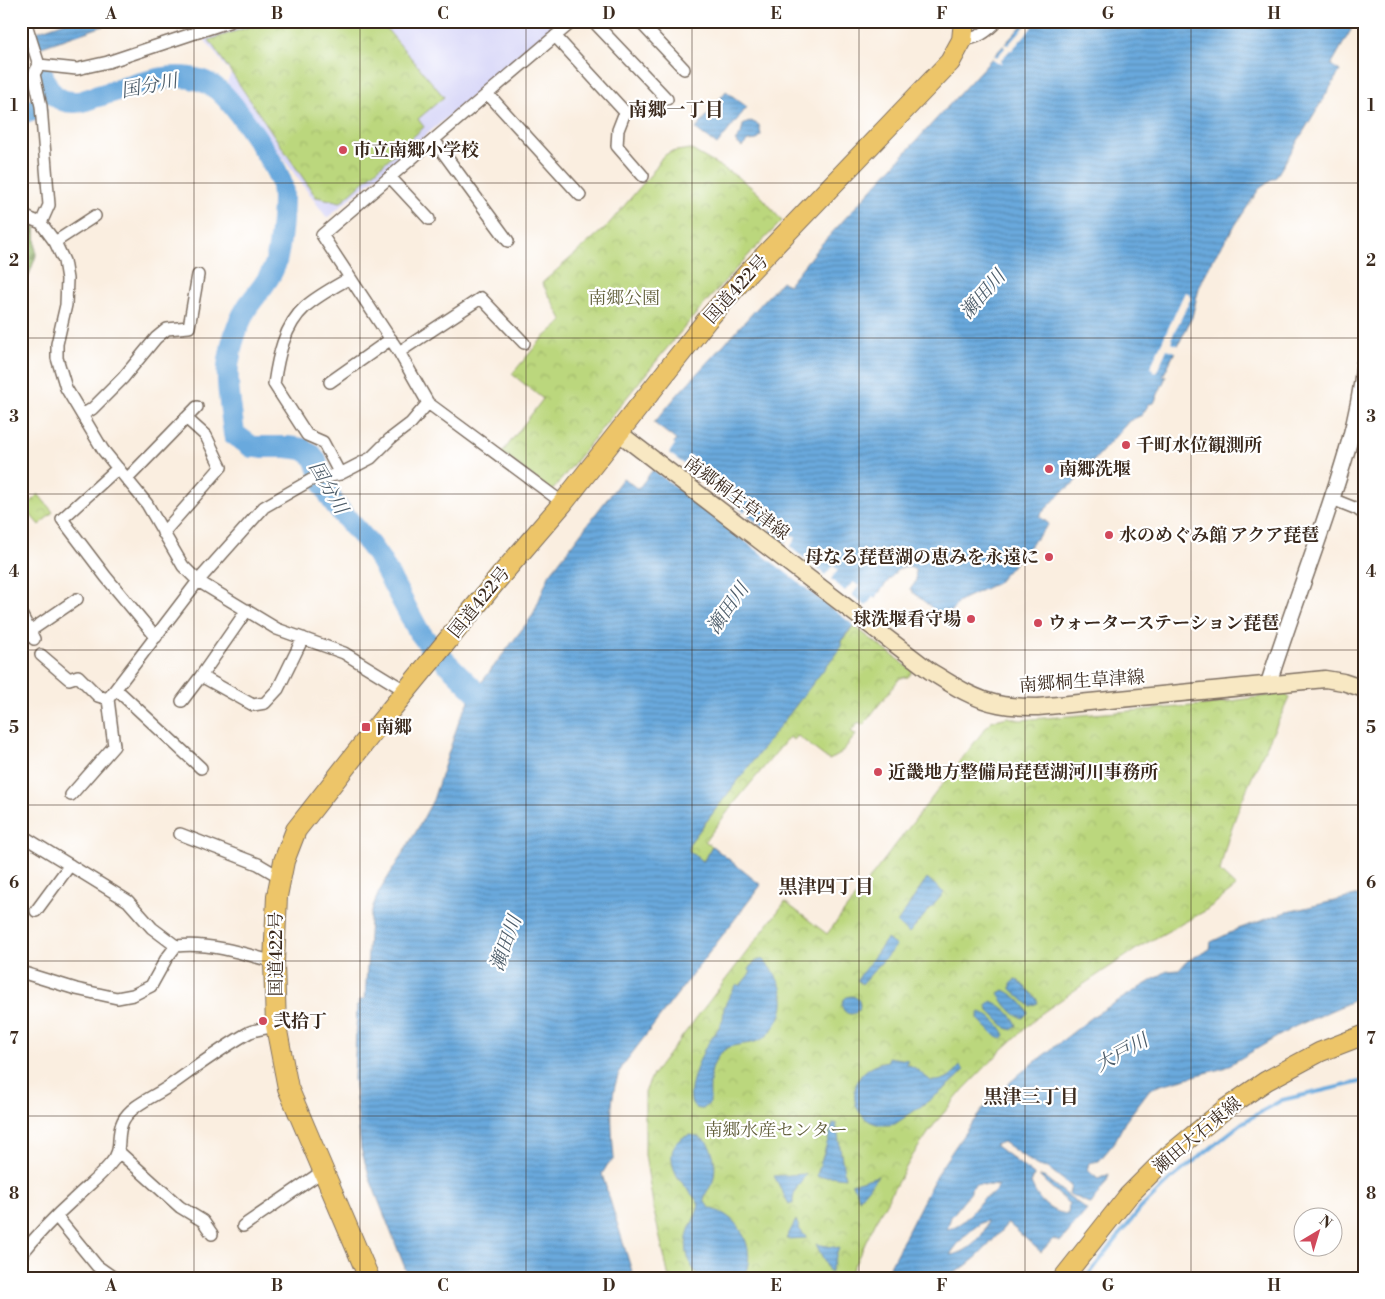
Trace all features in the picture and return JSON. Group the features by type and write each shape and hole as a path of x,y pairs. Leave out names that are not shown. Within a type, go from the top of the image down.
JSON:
{"highway":[{"name":"国道422号","path":"369,1278 288,1088 276,1026 274,962 277,896 284,861 296,830 436,654 563,503 725,299 938,76 954,56 963,31"}],"main road":[{"name":"南郷桐生草津線","path":"619,433 930,671 980,699 998,704 1038,707 1325,679 1343,682 1364,689"},
{"name":"瀬田大石東線","path":"1063,1278 1128,1196 1168,1156 1225,1109 1266,1082 1320,1052 1364,1035"}],"street":[{"path":"39,65 76,69 108,62 231,21"},
{"path":"563,503 428,403 399,352 322,235 573,21"},
{"path":"593,21 667,99"},
{"path":"639,21 684,69"},
{"path":"963,31 973,40 997,21"},
{"path":"25,22 39,65 34,74 41,106 49,204 41,223"},
{"path":"555,36 625,112 618,130 617,146 643,176"},
{"path":"488,94 580,195"},
{"path":"434,140 508,241"},
{"path":"390,178 429,219"},
{"path":"21,215 41,223 55,242 64,261 67,279 66,305 57,344 57,358 66,388 103,450 147,504 183,566 198,581 277,628 344,653 406,691"},
{"path":"55,242 95,216"},
{"path":"82,415 92,409 123,378 156,338 167,329 189,327 198,275"},
{"path":"336,474 323,442 307,435 274,384 279,354 291,324 305,306 350,278"},
{"path":"399,352 481,298 524,343"},
{"path":"330,382 391,340"},
{"path":"1268,685 1332,499 1352,432 1364,365"},
{"path":"71,795 114,746 108,699 198,581 264,507 312,480 336,474 371,458 390,439 412,423 428,403"},
{"path":"127,479 197,407"},
{"path":"163,533 221,467 206,436 186,418"},
{"path":"118,468 62,519 106,577 156,637"},
{"path":"1332,499 1357,509 1364,514"},
{"path":"21,614 32,635 76,599"},
{"path":"182,701 247,610"},
{"path":"201,676 253,705 265,702 278,689 303,638"},
{"path":"41,655 69,679 78,676 98,696 108,699"},
{"path":"116,689 201,768"},
{"path":"21,834 128,901 152,928 176,946 191,944 215,947 274,962"},
{"path":"180,834 258,864 280,878"},
{"path":"36,911 70,865"},
{"path":"21,972 76,989 117,998 133,995 151,986 166,959 176,946"},
{"path":"21,1255 56,1216 100,1176 119,1152 118,1137 123,1120 136,1107 168,1088 206,1059 252,1031 276,1026"},
{"path":"119,1152 180,1207 203,1221 212,1234"},
{"path":"242,1226 323,1171"},
{"path":"56,1216 98,1266 114,1278"}],"shaded area":[{"name":"市立南郷小学校","path":"255,21 562,21 327,218 227,82 231,74 204,39"}],"green space":[{"name":"市立南郷小学校","path":"267,21 380,21 444,97 418,119 424,127 341,202 316,197 209,40"},
{"name":"南郷公園","path":"690,149 751,187 782,221 721,285 692,319 552,491 502,453 543,399 512,374 541,340 563,321 542,283 607,226 652,173 662,157 670,152"},
{"path":"21,222 35,224 36,256 21,297"},
{"path":"38,494 53,512 39,525 27,511 29,505"},
{"path":"854,626 913,671 908,677 900,678 863,725 859,722 851,731 856,735 839,755 829,760 798,736 794,740 789,737 705,841 712,846 703,862 689,851 689,844 840,647 841,641"},
{"name":"南郷水産センター","path":"1286,693 1289,698 1249,784 1225,850 1220,872 1236,887 1205,911 1141,946 1075,990 1042,1013 1003,1049 963,1090 936,1122 913,1155 878,1217 848,1278 669,1278 655,1216 645,1155 645,1092 652,1076 785,902 827,934 991,721 1008,717 1020,720 1204,705"}],"water":[{"path":"68,21 118,21 21,54 21,37"},
{"name":"瀬田川","path":"1026,21 1356,21 1331,65 1340,71 1276,177 1259,189 1215,256 1200,284 1192,317 1163,376 1166,377 1154,403 1149,404 1142,415 1129,421 1075,482 1062,492 1039,516 1049,524 997,583 959,601 946,619 910,590 916,581 915,570 905,567 896,571 841,641 841,647 689,844 689,851 703,862 712,846 761,885 623,1065 618,1076 612,1111 614,1159 608,1164 602,1174 634,1278 409,1278 370,1179 361,1149 354,1078 357,1006 359,1005 359,1000 365,999 370,919 373,906 379,892 433,800 459,721 471,697 450,675 458,664 481,683 533,615 549,575 623,478 638,489 676,440 654,423 678,394 782,281 788,285 818,248"},
{"path":"726,91 747,107 717,145 696,129"},
{"path":"751,121 759,125 761,135 757,140 748,141 742,147 735,141 741,134 743,125"},
{"path":"927,878 944,893 909,933 897,923"},
{"name":"大戸川","path":"1364,894 1364,996 1294,1027 1224,1068 1150,1089 1125,1122 1114,1143 1099,1161 1089,1163 1087,1170 1098,1179 1109,1174 1107,1181 1091,1204 1069,1194 1071,1186 1048,1168 1039,1167 1003,1142 995,1145 1034,1175 1031,1183 1037,1195 1050,1208 1068,1214 1069,1204 1039,1176 1044,1177 1087,1210 1060,1242 1053,1239 1041,1252 1008,1223 979,1255 953,1273 931,1279 884,1278 938,1172 968,1128 991,1099 1022,1072 1095,1015 1167,971 1179,970 1187,961 1210,949 1211,942 1238,929 1283,913","holes":["976,1184 999,1186 994,1192 983,1199 963,1222 947,1229 951,1217","987,1220 980,1238 969,1248 950,1255 966,1235 976,1226"]},
{"path":"887,939 896,946 862,984 857,980"},
{"path":"760,959 770,967 780,984 783,1001 779,1019 770,1033 764,1038 751,1043 729,1047 720,1054 713,1065 710,1103 703,1109 695,1107 691,1102 692,1084 701,1056 722,1022 724,1008 731,993 737,984 740,986 751,972 749,970 754,962"},
{"path":"1015,980 1019,981 1036,998 1038,1003 1030,1006 1011,989 1011,983"},
{"path":"1004,990 1015,996 1024,1006 1028,1013 1023,1018 1015,1015 1005,1005 999,993"},
{"path":"851,996 857,999 860,1005 857,1011 851,1014 845,1011 842,1005 845,999"},
{"path":"991,1001 1007,1011 1017,1026 1012,1030 1006,1028 988,1010 987,1005"},
{"path":"980,1012 995,1021 1001,1028 1005,1035 1002,1039 996,1037 978,1019"},
{"path":"888,1057 908,1060 907,1064 931,1081 947,1078 960,1066 964,1070 942,1091 895,1124 879,1124 867,1120 859,1111 855,1099 855,1087 861,1076 872,1066 888,1061"},
{"path":"836,1123 845,1178 818,1177 817,1175 833,1124"},
{"path":"691,1135 704,1140 709,1146 714,1159 713,1181 704,1199 705,1202 709,1207 724,1214 738,1226 746,1242 748,1260 743,1278 701,1278 689,1260 686,1247 688,1234 699,1204 675,1172 672,1152 678,1141 683,1137"},
{"path":"805,1174 795,1192 793,1204 789,1204 774,1176"},
{"path":"878,1176 859,1199 857,1191 851,1184"},
{"path":"796,1220 800,1230 807,1238 786,1239"},
{"path":"816,1244 839,1248 830,1273"}],"pier":[{"path":"1026,21 1031,22 1032,27 1001,60 1001,63 997,63 992,58 994,55 997,57 1005,48 1003,45 1008,45 1027,24"},
{"path":"1185,292 1190,294 1191,298 1171,339 1173,340 1172,343 1180,346 1177,353 1167,349 1156,373 1150,368"},
{"path":"672,442 675,444 669,453 684,464 690,455 695,459 688,468 703,479 710,470 716,474 708,484 722,495 730,486 735,490 728,499 744,512 751,503 755,506 748,516 764,528 772,519 776,523 770,532 785,543 791,535 796,538 790,547 805,559 812,550 817,555 811,564 825,575 833,566 838,570 831,579 845,591 853,582 859,586 852,595 866,606 873,597 877,600 856,627 651,468"}],"waterway":[{"name":"国分川","path":"42,73 46,84 53,94 69,102 81,101 158,79 174,77 204,81 224,96 254,135 279,177 283,193 282,214 279,248 273,271 245,311 232,344 228,366 228,391 234,434 252,447 303,449 312,455 316,460 325,487 335,505 369,544 381,561 418,630 431,647 475,691"},
{"path":"21,113 36,109"},
{"path":"1086,1278 1141,1208 1170,1180 1242,1123 1282,1100 1364,1081"}],"place":[{"name":"市立南郷小学校","path":"343,150"},
{"name":"千町水位観測所","path":"1126,445"},
{"name":"南郷洗堰","path":"1049,469"},
{"name":"水のめぐみ館 アクア琵琶","path":"1109,535"},
{"name":"母なる琵琶湖の恵みを永遠に","path":"1049,557"},
{"name":"球洗堰看守場","path":"971,619"},
{"name":"ウォーターステーション琵琶","path":"1038,623"},
{"name":"南郷","path":"366,727"},
{"name":"近畿地方整備局琵琶湖河川事務所","path":"878,772"},
{"name":"弐拾丁","path":"263,1021"}],"district":[{"name":"南郷一丁目","path":"676,109"},
{"name":"黒津四丁目","path":"826,886"},
{"name":"黒津三丁目","path":"1031,1096"}]}
